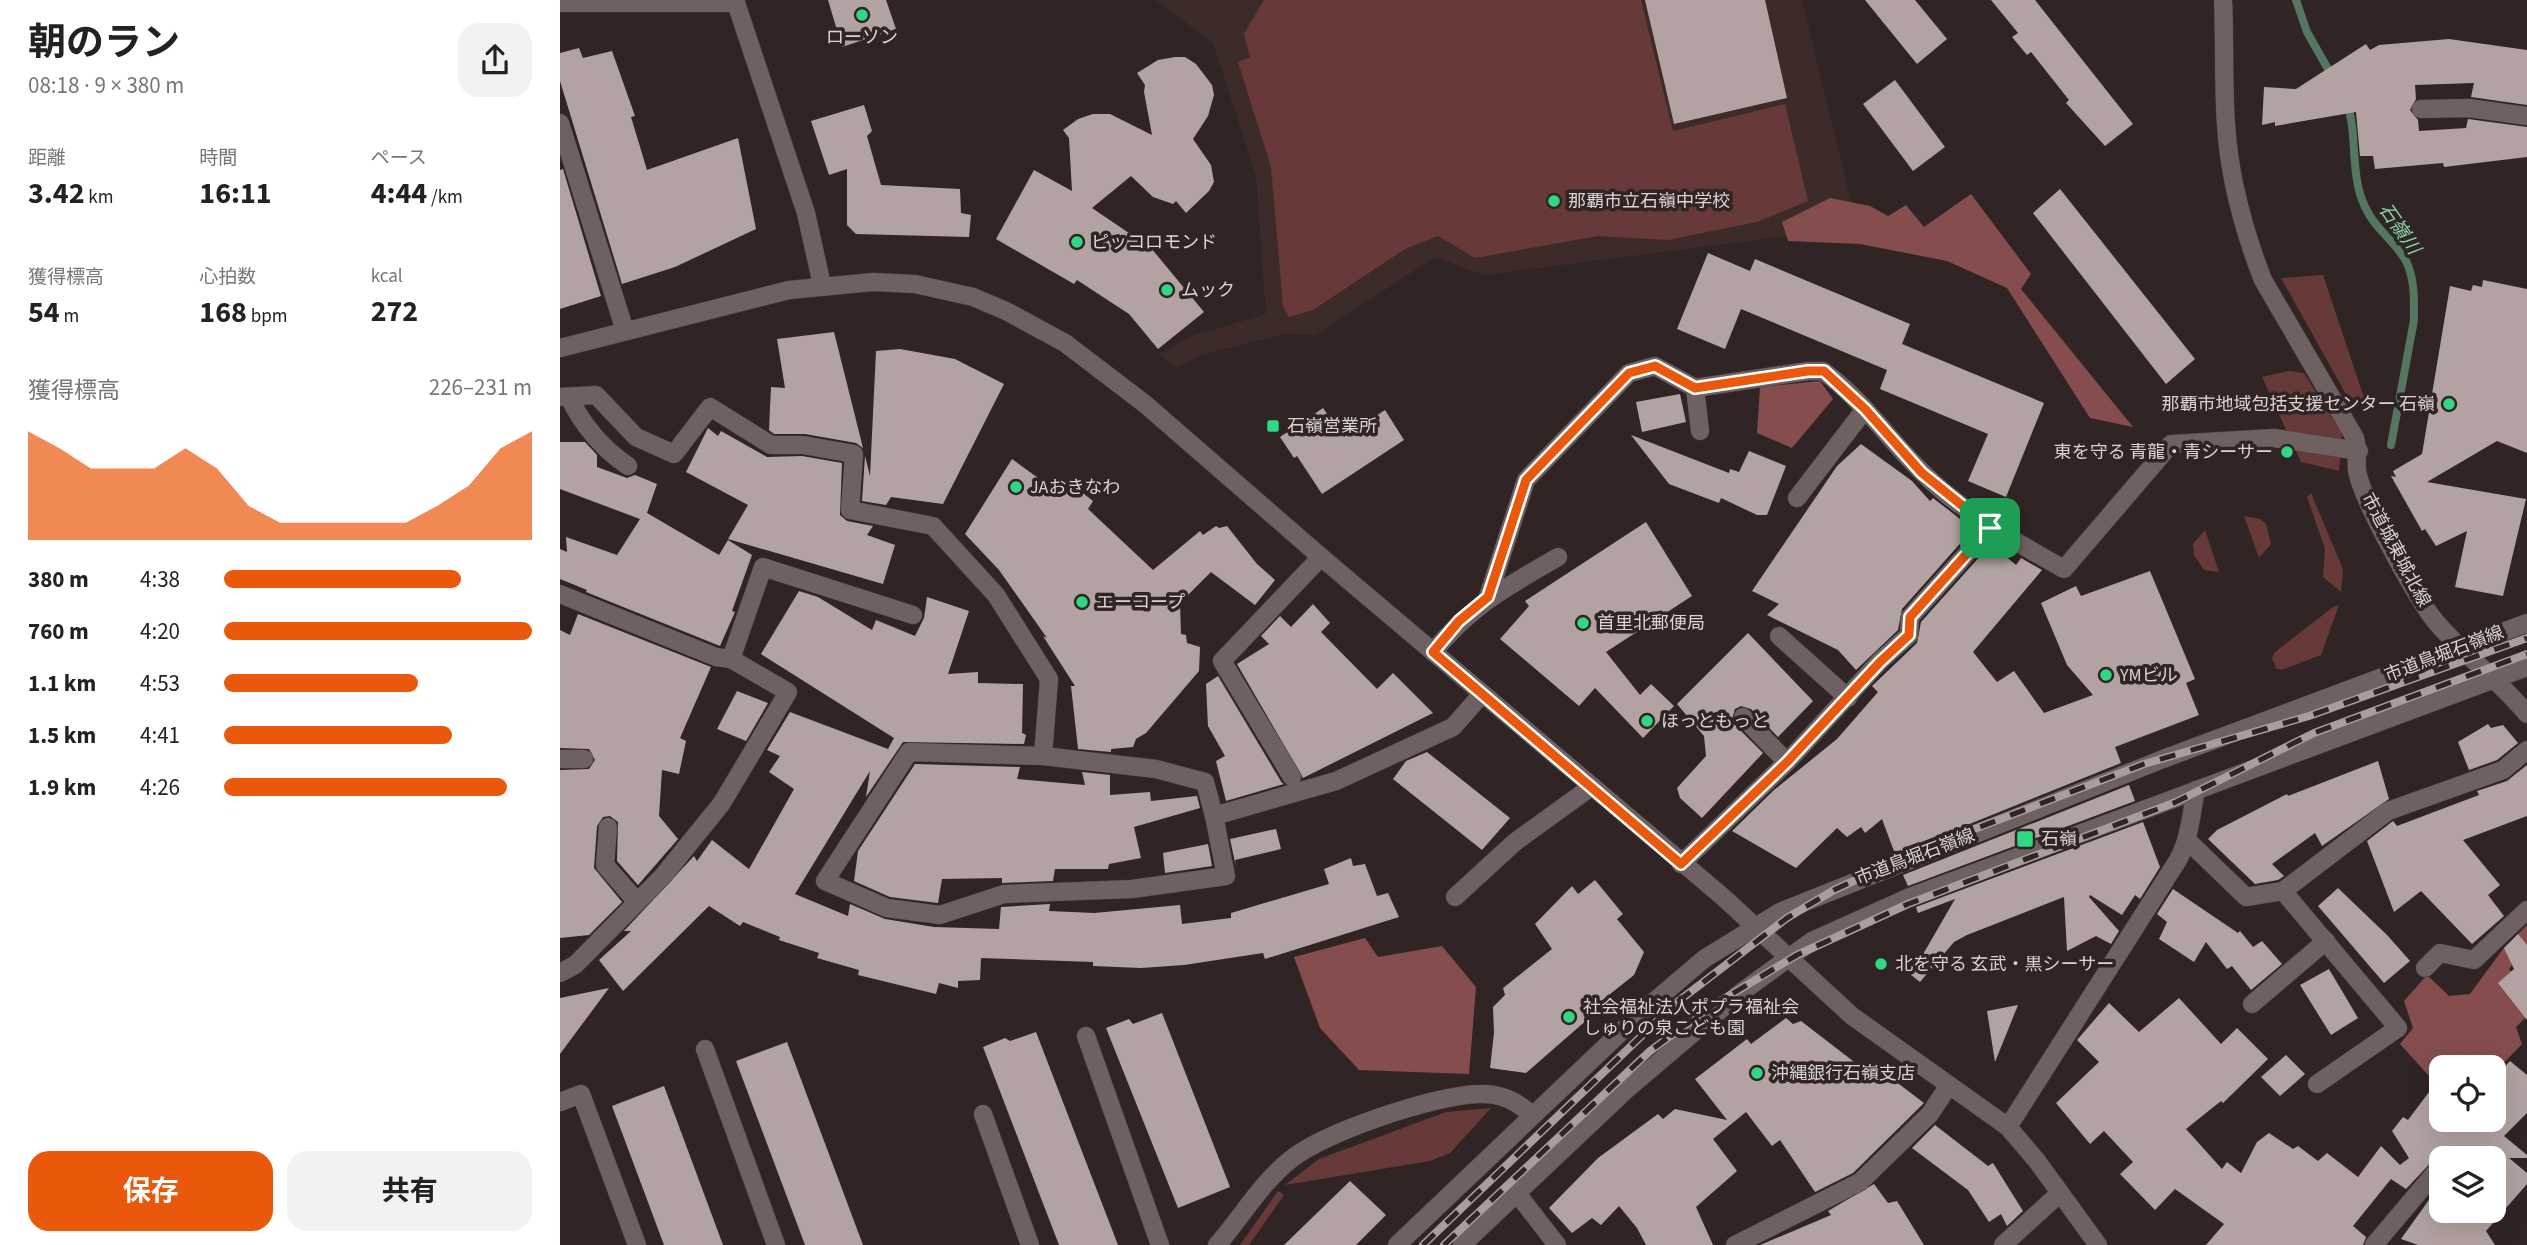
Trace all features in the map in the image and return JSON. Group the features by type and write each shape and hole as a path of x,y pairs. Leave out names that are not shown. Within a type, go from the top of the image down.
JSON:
{"street":[{"name":"市道城東城北線","path":"2223,0 2226,124 2232,168 2253,253 2263,280 2356,438 2359,451 2357,469 2363,491 2415,592 2434,620 2459,648 2496,678 2527,714"},
{"path":"560,3 735,2 806,213 822,285"},
{"path":"2421,109 2469,107 2527,116"},
{"path":"560,123 625,331"},
{"path":"560,348 758,297 822,285 895,282 942,289 973,297 1036,326 1065,343 1145,404 1755,926 1852,1016 2008,1127 2098,1245"},
{"path":"1488,597 1526,480 1612,388 1629,373 1655,366 1695,388 1824,371 1865,409 1922,473 1990,528 2064,569 2171,443 2274,438 2359,451"},
{"path":"1695,388 1700,431"},
{"path":"565,397 596,395 636,437 674,454 710,407 771,444 803,445 854,454 850,510 933,526 996,595 1049,679 1043,756"},
{"path":"565,397 612,456 628,466"},
{"path":"1797,498 1865,409"},
{"path":"1681,864 1787,762 1909,635 1910,617 1990,528"},
{"path":"1292,777 1222,661 1321,557"},
{"path":"1433,652 1459,621 1488,597 1558,557"},
{"path":"731,659 763,567 914,615"},
{"path":"560,594 716,657 731,659 788,692 722,803 663,876 575,965 560,973"},
{"name":"市道鳥堀石嶺線","path":"1397,1245 1531,1115 1694,967 1755,926 1821,893 2185,751 2527,623"},
{"path":"1779,636 1848,698"},
{"name":"市道鳥堀石嶺線","path":"1462,1245 1635,1082 1788,956 1812,941 1910,897 2527,667"},
{"path":"1214,816 1336,781 1453,727 1482,694"},
{"path":"1743,717 1787,762"},
{"path":"2188,841 2246,897 2283,891 2388,811 2503,770 2527,750"},
{"path":"909,752 1043,756 1156,769 1205,782 1214,816 1226,876 1132,889 1004,894 940,915 887,908 825,881 909,752"},
{"path":"560,760 584,759"},
{"path":"1455,897 1515,842 1591,787"},
{"path":"2008,1127 2188,841 2188,827 2196,790"},
{"path":"608,827 606,865 637,902"},
{"path":"2283,891 2398,1028 2317,1084"},
{"path":"2425,968 2440,953 2474,960 2527,910"},
{"path":"2252,1004 2326,942"},
{"path":"1086,1036 1160,1245"},
{"path":"705,1049 776,1245"},
{"path":"1735,1245 1860,1182 1930,1114 1949,1086"},
{"path":"1217,1245 1263,1185 1292,1158 1332,1137 1450,1097 1482,1093 1514,1099 1531,1115"},
{"path":"560,1102 581,1094 636,1245"},
{"path":"983,1114 1030,1245"},
{"path":"2374,1245 2429,1180"},
{"path":"1516,1192 1556,1245"},
{"path":"2003,1245 2060,1192"}],"shaded area":[{"name":"那覇市立石嶺中学校","path":"1156,0 1802,0 1857,227 1484,275 1435,257 1316,335 1284,334 1201,355 1176,368 1159,354 1192,336 1266,314 1256,176 1213,43"},
{"name":"那覇市立石嶺中学校","path":"1264,0 1641,0 1673,131 1785,104 1808,201 1757,222 1668,240 1598,236 1475,258 1438,236 1405,249 1313,310 1289,317 1283,306 1271,167 1238,62 1250,57 1244,34"},
{"path":"1971,194 2031,274 2021,289 2133,427 2090,418 2007,288 1947,261 1860,244 1788,241 1782,222 1830,198 1870,206 1888,216 1906,205 1924,227"},
{"path":"2323,275 2366,404 2347,396 2281,278"},
{"path":"2289,371 2304,373 2342,434 2339,471 2301,462 2262,377"},
{"path":"1820,381 1833,399 1792,448 1757,433 1760,387"},
{"path":"2311,493 2343,569 2341,592 2323,577 2325,549 2307,497"},
{"path":"2244,516 2260,519 2266,524 2271,544 2259,558"},
{"path":"2205,530 2219,572 2204,570 2194,555 2193,544"},
{"path":"2339,605 2321,655 2281,670 2276,668 2272,658 2275,652"},
{"path":"2527,925 2527,945 2509,969 2527,991 2527,1016 2516,1027 2522,1044 2506,1061 2506,1055 2429,1055 2429,1076 2400,1044 2413,1028 2404,1001 2427,975 2449,996 2470,994 2503,949"},
{"path":"1365,938 1378,957 1442,946 1476,987 1469,1074 1359,1070 1320,1028 1294,957"},
{"path":"1491,1108 1450,1153 1430,1161 1285,1185 1319,1159 1446,1112"},
{"path":"1278,1191 1284,1195 1249,1245 1240,1245"}],"building":[{"name":"ローソン","path":"828,0 886,0 896,29 842,47"},
{"path":"1645,0 1765,0 1787,98 1674,124"},
{"path":"1865,0 1915,0 1947,39 1917,64"},
{"path":"1991,0 2035,0 2133,124 2105,146 2066,103 2069,100 2031,52 2027,55 2012,37 2018,33"},
{"path":"2449,39 2527,50 2527,105 2471,97 2474,83 2415,85 2416,99 2410,110 2418,120 2419,131 2466,128 2468,119 2527,127 2527,157 2444,167 2443,163 2375,169 2373,156 2360,156 2356,112 2275,126 2275,122 2262,125 2264,87 2296,89 2366,44 2370,50 2379,45"},
{"path":"579,48 583,58 612,51 635,116 631,117 647,170 738,138 756,229 675,267 622,284 560,81 560,53"},
{"path":"1185,57 1196,64 1212,85 1214,95 1208,116 1193,139 1211,165 1214,182 1209,191 1186,213 1176,201 1173,204 1153,197 1131,176 1092,208 1151,248 1204,312 1158,349 1129,314 1077,280 1074,284 996,239 1034,170 1072,191 1069,138 1063,130 1078,119 1093,114 1110,114 1152,135 1145,85 1137,73 1158,60"},
{"path":"1895,80 1945,147 1913,171 1863,104"},
{"path":"864,105 872,131 867,136 881,185 960,189 961,213 971,215 969,237 856,234 847,225 847,169 829,175 811,121"},
{"path":"563,169 601,296 560,309 560,170"},
{"path":"2060,189 2195,359 2166,384 2033,213"},
{"path":"1708,253 1750,271 1755,259 1910,324 1902,344 2044,403 2006,497 1968,481 1988,434 1880,389 1887,370 1741,309 1725,349 1677,329"},
{"path":"2483,280 2527,289 2527,453 2497,441 2427,482 2526,499 2503,596 2455,587 2467,531 2436,546 2425,529 2422,531 2391,476 2396,477 2393,471 2422,454 2450,286 2471,291 2473,285 2482,287"},
{"path":"834,332 863,448 856,443 805,434 774,434 769,430 771,387 785,388 777,339"},
{"path":"900,349 955,359 1004,384 943,504 891,497 886,505 862,501 865,456 870,476 876,351"},
{"path":"1680,394 1686,422 1642,432 1636,402"},
{"path":"1323,408 1344,437 1385,410 1404,440 1322,494 1297,456 1294,458 1280,437"},
{"path":"708,428 718,436 721,431 767,457 802,456 842,463 840,515 847,521 873,526 867,535 895,545 883,584 728,539 748,505 686,472"},
{"path":"1631,435 1729,473 1730,469 1739,472 1749,451 1786,466 1767,515 1757,515 1721,498 1719,503 1669,484"},
{"path":"560,442 585,442 597,455 597,467 627,478 635,475 657,484 647,513 719,555 728,540 752,555 732,611 735,612 720,646 560,579 560,549 567,552 566,537 617,555 640,519 560,489"},
{"path":"1861,444 1912,481 1930,501 1933,498 1973,529 1902,609 1898,630 1856,670 1838,650 1767,615 1779,604 1752,591 1837,466"},
{"name":"エーコープ","path":"1012,459 1056,491 1066,480 1093,501 1088,509 1153,570 1200,531 1203,535 1216,526 1227,526 1257,564 1275,580 1255,605 1211,572 1180,603 1181,634 1186,635 1187,643 1200,647 1199,671 1146,733 1136,739 1133,747 1111,749 1111,752 1078,749 1071,686 1075,686 1043,636 1047,638 999,570 965,534"},
{"name":"首里北郵便局","path":"1646,522 1692,596 1606,652 1640,695 1651,684 1674,706 1643,738 1595,688 1579,706 1500,639 1529,606 1525,601"},
{"path":"1991,544 2016,565 2021,558 2042,570 1973,652 1997,682 2014,671 2044,713 2093,695 2067,665 2041,603 2076,586 2081,596 2150,571 2195,679 2186,683 2199,715 2115,747 2121,763 1895,854 1882,819 1865,833 1861,827 1847,837 1837,828 1796,868 1732,831 1774,790 1837,739 1878,692 1872,686 1917,643 1921,622"},
{"path":"799,591 818,597 872,630 876,620 915,636 924,618 927,597 969,611 948,674 978,672 978,683 1023,684 1022,733 1026,735 1024,744 903,742 866,797 870,771 795,894 848,916 850,904 885,919 934,927 999,929 1001,907 1050,904 1049,911 1094,913 1180,905 1182,924 1231,918 1231,913 1329,884 1324,869 1351,858 1353,866 1365,864 1377,896 1388,893 1399,917 1265,959 1263,953 1184,965 1141,968 1093,966 1093,962 981,958 980,980 958,981 958,988 939,983 936,994 858,975 859,970 817,958 819,953 779,940 780,937 743,922 740,926 709,906 623,991 599,960 631,931 624,931 694,856 697,861 712,840 749,869 794,789 769,772 780,756 767,750 790,712 888,749 894,738 761,654"},
{"path":"1313,604 1330,623 1321,632 1377,689 1393,673 1433,713 1303,778 1237,664 1269,644 1261,636 1280,616 1291,627"},
{"path":"578,614 711,667 680,738 686,741 679,774 662,770 659,816 678,839 638,885 617,861 618,822 610,816 603,817 597,826 594,868 622,902 589,935 560,938 560,770 589,769 595,760 589,749 560,748 560,630 570,635"},
{"path":"1748,633 1813,701 1778,737 1751,709 1741,706 1735,709 1732,719 1734,724 1763,753 1702,818 1680,798 1677,788 1706,756 1704,736 1677,704"},
{"path":"1218,676 1284,784 1226,801 1216,761 1225,756 1208,726 1206,684"},
{"path":"737,691 768,703 746,741 717,729"},
{"path":"2488,724 2491,728 2503,725 2518,743 2497,760 2469,770 2458,742"},
{"path":"1427,752 1510,818 1482,850 1393,779 1406,761"},
{"path":"2378,761 2389,799 2322,846 2315,833 2272,864 2284,876 2278,880 2255,884 2208,839 2217,830 2287,794 2288,796"},
{"path":"915,764 1020,767 1017,779 1085,785 1082,772 1110,775 1110,795 1150,792 1151,801 1197,796 1200,808 1134,827 1141,858 1109,864 1108,869 1055,869 1053,881 1002,883 1002,878 942,879 938,903 890,897 854,881 858,851"},
{"path":"2527,765 2527,816 2463,840 2500,885 2488,895 2504,916 2472,944 2421,891 2394,912 2367,841 2393,821 2397,826 2479,795 2477,791 2507,781"},
{"path":"2129,785 2135,801 1908,886 1903,875"},
{"path":"2143,822 2160,867 2140,899 2135,895 2122,915 2090,895 2089,897 2119,931 2111,944 2096,936 2067,951 2064,897 1954,942 1920,982 1911,975 1955,899 1918,913 1916,907"},
{"path":"1276,829 1281,849 1235,860 1236,867 1230,839"},
{"path":"1208,844 1212,866 1165,873 1163,853"},
{"path":"1595,880 1623,914 1617,919 1644,952 1634,975 1585,1014 1589,1018 1526,1073 1490,1068 1494,1033 1493,1007 1505,995 1503,988 1552,949 1535,924 1572,886 1578,894"},
{"path":"2338,888 2410,961 2384,983 2318,906"},
{"path":"2173,889 2238,933 2240,931 2253,947 2262,941 2282,964 2251,990 2232,966 2227,969 2206,942 2194,962 2159,939 2167,922 2157,914"},
{"path":"2518,934 2527,945 2527,1020 2498,983 2514,969 2504,948"},
{"path":"2329,969 2358,1018 2331,1035 2300,985"},
{"path":"609,988 560,1054 560,998"},
{"path":"2179,998 2221,1044 2237,1028 2268,1059 2223,1103 2221,1101 2186,1129 2222,1169 2227,1162 2241,1173 2257,1142 2269,1133 2293,1149 2298,1146 2318,1161 2327,1153 2358,1177 2381,1146 2400,1165 2409,1158 2392,1131 2403,1117 2408,1120 2429,1092 2429,1132 2506,1132 2506,1065 2510,1061 2527,1075 2527,1113 2504,1136 2527,1155 2527,1158 2509,1158 2527,1173 2527,1184 2506,1208 2506,1146 2429,1146 2429,1165 2406,1189 2391,1179 2353,1226 2366,1237 2363,1245 2206,1245 2224,1224 2175,1189 2155,1210 2120,1174 2133,1162 2104,1131 2090,1144 2056,1103 2099,1062 2077,1040 2109,1003 2139,1032"},
{"path":"2018,1005 1995,1062 1987,1011"},
{"path":"1162,1013 1230,1187 1178,1208 1106,1028 1129,1019 1133,1024"},
{"path":"1786,1018 1793,1024 1801,1021 1875,1078 1878,1068 1924,1103 1853,1173 1815,1192 1780,1140 1772,1146 1746,1112 1713,1139 1737,1171 1696,1207 1713,1245 1646,1245 1637,1228 1619,1206 1601,1225 1592,1218 1572,1233 1549,1208 1598,1158 1658,1114 1663,1119 1675,1109 1727,1120 1695,1079 1747,1039 1751,1044"},
{"path":"1036,1032 1118,1245 1059,1245 983,1047 1005,1038 1010,1041"},
{"path":"787,1042 863,1245 805,1245 736,1061"},
{"path":"2286,1055 2305,1074 2280,1096 2261,1077"},
{"path":"664,1086 723,1245 664,1245 612,1106"},
{"path":"1935,1125 1988,1166 1993,1163 2023,1211 2007,1226 2001,1214 1989,1222 1968,1190 1912,1148"},
{"path":"1350,1181 1386,1215 1356,1245 1284,1245"},
{"path":"1874,1184 1888,1203 1897,1201 1924,1245 1760,1245 1831,1215 1828,1211"},
{"path":"2429,1200 2429,1223 2493,1223 2486,1231 2495,1245 2418,1245 2401,1239"}],"waterway":[{"name":"石嶺川","path":"2296,0 2307,32 2332,76"},
{"name":"石嶺川","path":"2347,103 2360,194 2375,224 2406,261 2414,298 2414,320 2391,445"}],"railway":[{"path":"1423,1245 1676,1003 1787,918 1834,890 1925,848 2144,764 2309,716 2527,638"},
{"path":"1444,1245 1650,1051 1707,1009 1797,955 1908,904 2176,802 2314,733 2527,654"}],"place":[{"name":"ローソン","path":"862,15"},
{"name":"那覇市立石嶺中学校","path":"1554,201"},
{"name":"ピッコロモンド","path":"1077,242"},
{"name":"ムック","path":"1167,290"},
{"name":"那覇市地域包括支援センター 石嶺","path":"2449,404"},
{"name":"石嶺営業所","path":"1273,426"},
{"name":"東を守る 青龍・青シーサー","path":"2287,452"},
{"name":"JAおきなわ","path":"1016,487"},
{"name":"エーコープ","path":"1082,602"},
{"name":"首里北郵便局","path":"1583,623"},
{"name":"YMビル","path":"2106,675"},
{"name":"ほっともっと","path":"1647,721"},
{"name":"石嶺","path":"2025,839"},
{"name":"北を守る 玄武・黒シーサー","path":"1881,964"},
{"name":"社会福祉法人ポプラ福祉会 しゅりの泉こども園","path":"1569,1017"},
{"name":"沖縄銀行石嶺支店","path":"1757,1073"}],"route":[{"path":"1655,366 1665,369 1695,388 1824,371 1865,409 1922,473 1990,528 1910,617 1909,635 1880,662 1787,762 1681,864 1433,652 1459,621 1488,597 1526,480 1612,388 1629,373 1641,369 1655,366"}]}
